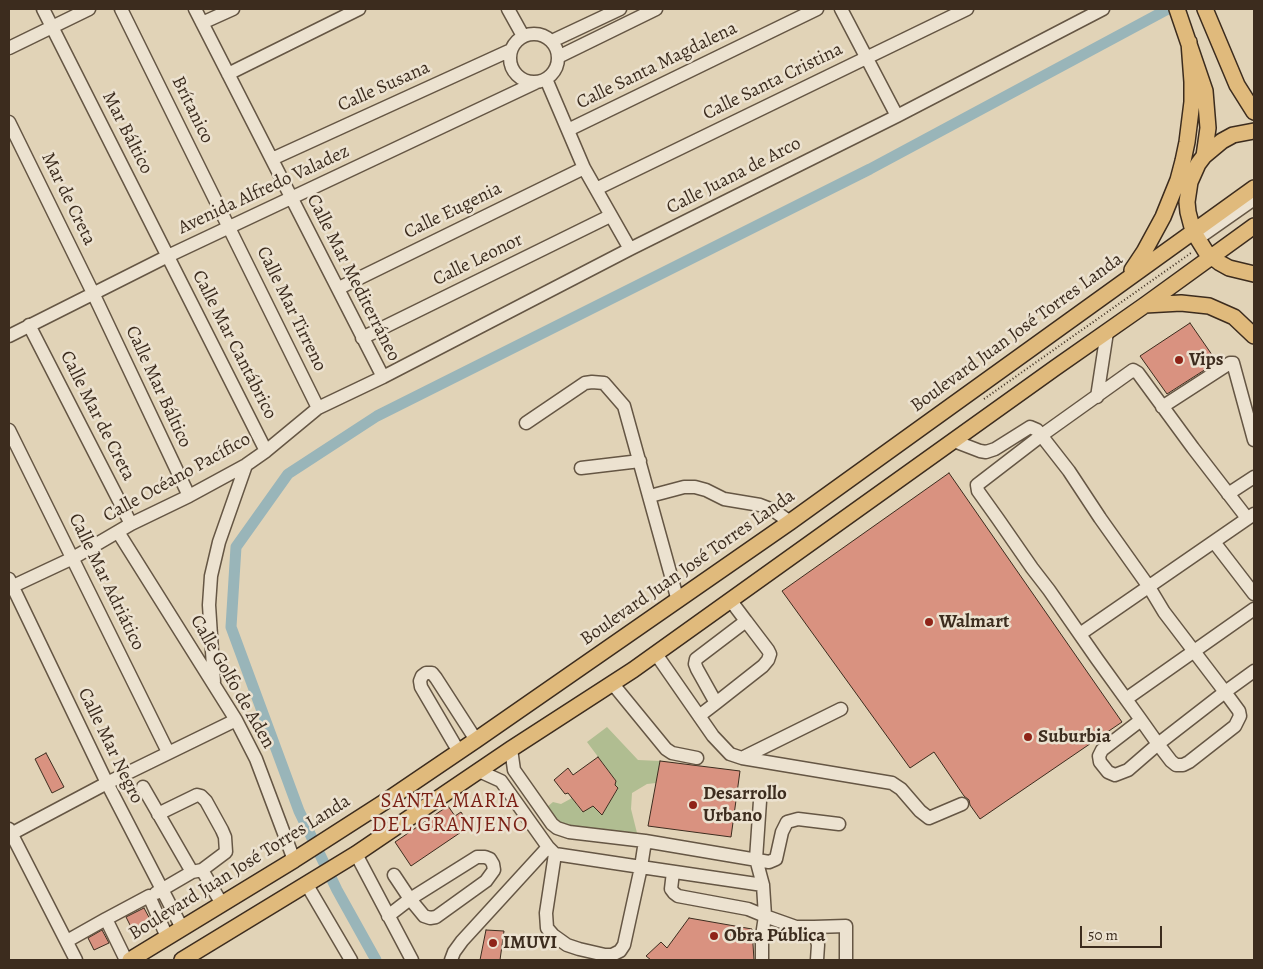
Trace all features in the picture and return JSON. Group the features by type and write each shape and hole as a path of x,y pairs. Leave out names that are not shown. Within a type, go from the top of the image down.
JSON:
{"main road":[{"path":"1177,9 1201,79 1207,103 1208,128 1204,156"},
{"path":"1207,13 1232,74 1254,112"},
{"path":"1122,283 1144,252 1159,226 1171,199 1183,161 1192,102 1189,42"},
{"path":"1232,74 1254,91"},
{"path":"1254,131 1228,138 1212,148 1204,156 1194,173 1188,192 1188,212 1195,235 1211,256 1229,268 1254,274"},
{"name":"Boulevard Juan José Torres Landa","path":"128,960 300,856 459,752 790,522 1122,283 1195,235 1254,188"},
{"path":"189,958 352,856 510,749 656,654 1254,226"},
{"path":"1145,305 1181,303 1209,306 1234,318 1254,336"}],"street":[{"path":"43,9 52,27"},
{"path":"9,48 89,9"},
{"name":"Brítanico","path":"121,9 229,227"},
{"name":"Calle Mar Mediterráneo","path":"196,9 383,377"},
{"path":"202,23 233,9"},
{"path":"228,74 359,9"},
{"path":"508,9 523,36"},
{"path":"552,41 620,9"},
{"path":"558,57 656,9"},
{"name":"Calle Santa Magdalena","path":"568,130 817,9"},
{"path":"842,9 898,116"},
{"name":"Calle Santa Cristina","path":"596,189 967,9"},
{"name":"Calle Juana de Arco","path":"383,377 630,249 898,116 1103,9"},
{"name":"Mar Báltico","path":"52,27 168,256"},
{"path":"533,34 538,34 552,41 558,57 557,66 553,73 541,80 529,82 515,74 509,58 515,42 523,36 533,34"},
{"name":"Calle Susana","path":"272,158 511,50"},
{"path":"541,80 568,130 584,168 630,249"},
{"name":"Avenida Alfredo Valadez","path":"9,336 168,256 541,80"},
{"name":"Mar de Creta","path":"9,122 93,293"},
{"name":"Calle Eugenia","path":"339,288 584,168"},
{"path":"1195,235 1254,199"},
{"name":"Calle Leonor","path":"362,338 610,216"},
{"name":"Calle Mar Tirreno","path":"229,227 318,408"},
{"name":"Calle Mar Cantábrico","path":"168,256 266,451"},
{"name":"Calle Mar Báltico","path":"93,293 189,496"},
{"name":"Calle Mar de Creta","path":"29,325 132,524"},
{"path":"1097,397 1107,332"},
{"path":"1162,407 1232,363 1254,440"},
{"path":"954,441 986,452 995,449 1030,427 1037,430 1042,435 1069,471 1149,587 1164,612 1239,711 1239,722 1189,762 1176,765 1158,744 1080,634 977,488 979,482 1042,435 1134,370 1228,494 1251,516 1149,587 1080,634"},
{"name":"Calle Océano Pacífico","path":"10,584 73,558 132,524 246,465 318,408 383,377"},
{"path":"526,423 585,384 592,382 604,383 624,406 678,601"},
{"name":"Calle Mar Adriático","path":"9,430 168,752"},
{"path":"581,468 640,461"},
{"path":"214,685 209,605 211,576 219,542 246,465"},
{"path":"1228,494 1254,476"},
{"path":"650,496 684,487 695,487 724,499 760,505 773,510 790,522"},
{"name":"Calle Golfo de Aden","path":"118,532 236,720 300,856"},
{"path":"1214,542 1254,594"},
{"name":"Calle Mar Negro","path":"10,584 106,783 182,928"},
{"path":"699,716 768,660 770,654 731,601"},
{"path":"1126,699 1254,609"},
{"path":"716,703 697,669 696,659 746,621"},
{"path":"656,654 720,746 730,754 742,758 892,783 901,789 929,818 962,804"},
{"path":"1141,720 1102,750 1099,756 1100,762 1108,772 1115,775 1128,770 1158,744 1254,671"},
{"path":"459,752 421,687 420,681 426,673 432,673 436,678 476,740"},
{"path":"612,683 666,749 697,758"},
{"path":"742,758 841,709"},
{"path":"76,960 10,832 168,752 236,720"},
{"path":"450,738 467,726"},
{"path":"510,749 514,770 547,817 557,828 570,832 645,841 769,862 776,859 782,832 787,822 798,819 839,824"},
{"path":"480,771 501,781 552,850 546,913 547,928 567,944 579,950 612,955 620,951 624,945 645,841"},
{"path":"143,787 158,814 222,904"},
{"path":"67,942 197,871 226,852 225,837 222,830 206,801 201,796 197,795 158,814"},
{"path":"760,801 756,859 766,916 762,936 762,960"},
{"path":"552,850 641,867 762,885"},
{"path":"451,960 462,941 552,850"},
{"path":"352,856 412,960"},
{"path":"388,916 410,899 477,857 485,856 490,859 494,870 486,881 436,917 430,918 424,916 410,899 394,875"},
{"path":"672,872 671,889 678,896 748,909 796,927 846,926 846,960"},
{"path":"307,885 351,960"},
{"path":"149,896 167,937"},
{"path":"106,919 128,960"},
{"path":"814,927 818,945 817,960"}],"green space":[{"path":"607,727 638,760 660,761 656,783 647,784 632,793 631,809 638,837 573,826 563,830 547,807 553,802 561,804 572,798 582,812 593,806 602,815 618,789 615,785 616,781 587,742"}],"building":[{"name":"Vips","path":"1190,323 1217,362 1167,394 1140,356"},
{"name":"Walmart","path":"949,473 1122,722 980,819 970,805 969,800 964,796 934,752 910,768 782,591"},
{"path":"46,753 64,787 52,793 35,759"},
{"path":"598,757 616,781 615,785 618,788 602,815 593,806 583,812 568,793 565,794 554,780 568,768 573,775"},
{"name":"Desarrollo Urbano","path":"660,761 740,771 731,837 648,826"},
{"path":"448,806 455,816 461,812 470,826 411,866 395,842"},
{"path":"144,908 151,921 133,931 126,917"},
{"name":"Obra Pública","path":"689,918 752,929 754,960 651,960 646,956 661,942 667,948"},
{"path":"102,930 109,943 94,950 88,938"},
{"name":"IMUVI","path":"486,930 504,931 500,960 480,960"}],"waterway":[{"path":"376,960 337,890 299,811 231,627 236,547 288,474 377,416 870,169 1168,9"}],"place":[{"name":"Vips","path":"1179,360"},
{"name":"Walmart","path":"929,622"},
{"name":"Suburbia","path":"1028,737"},
{"name":"Desarrollo Urbano","path":"693,805"},
{"name":"Obra Pública","path":"714,936"},
{"name":"IMUVI","path":"493,943"}],"district":[{"name":"SANTA MARIA DEL GRANJENO","path":"450,814"}]}
